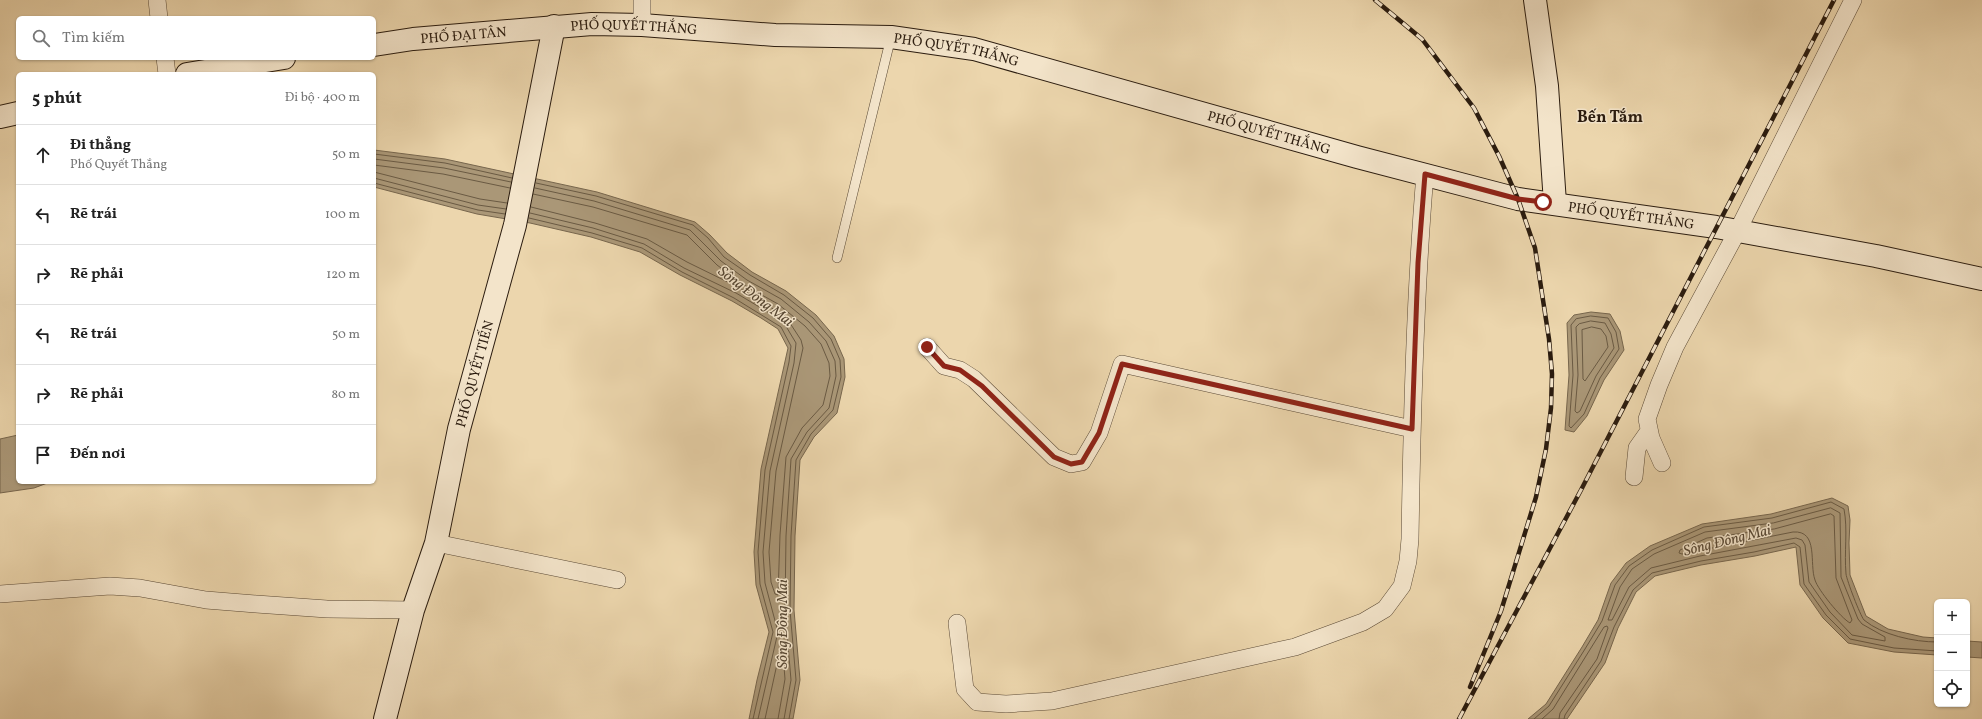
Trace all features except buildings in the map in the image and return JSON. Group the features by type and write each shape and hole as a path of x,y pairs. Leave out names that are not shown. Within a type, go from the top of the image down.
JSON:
{"main road":[{"path":"1536,0 1547,86 1555,203"},
{"name":"PHỐ QUYẾT THẮNG","path":"554,26 592,24 642,25 775,35 891,37 974,49 1518,199 1555,203 1737,232 1876,256 1982,279"},
{"name":"PHỐ ĐẠI TÂN","path":"376,45 413,39 554,26"},
{"name":"PHỐ QUYẾT TIẾN","path":"385,719 412,610 436,543 459,429 514,225 528,163 554,26"},
{"path":"199,72 272,60"},
{"path":"0,116 16,113"}],"street":[{"path":"157,0 159,16"},
{"path":"642,0 642,25"},
{"path":"1662,463 1651,438 1647,419 1658,385 1675,348 1737,232 1854,0"},
{"path":"165,60 167,72"},
{"path":"957,623 965,689 977,702 1006,704 1052,701 1295,647 1363,622 1385,609 1402,586 1408,561 1410,539 1418,263 1425,174"},
{"path":"927,347 944,366 960,370 974,379 1054,457 1071,464 1082,462 1099,433 1122,364 1412,429"},
{"path":"1634,477 1637,448 1649,431"},
{"path":"436,543 617,580"},
{"path":"0,594 110,586 140,588 206,600 256,604 327,609 412,610"}],"lane":[{"path":"837,258 891,37"}],"water":[{"name":"Sông Đông Mai","path":"376,150 445,159 597,192 695,222 727,253 752,272 786,291 816,315 834,336 844,359 845,377 837,413 814,437 800,460 795,536 794,610 800,680 793,719 749,719 769,632 756,585 754,552 761,469 788,348 778,329 732,301 680,275 640,252 591,237 530,223 477,214 376,188"},
{"path":"1591,312 1610,314 1620,331 1624,350 1604,380 1587,416 1574,432 1565,430 1569,375 1567,323 1574,315"},
{"path":"16,435 16,484 45,484 34,488 0,493 0,439"},
{"name":"Sông Đông Mai","path":"1832,498 1848,506 1850,520 1850,575 1866,616 1888,629 1923,637 1934,638 1934,655 1894,652 1848,643 1823,618 1800,585 1796,547 1755,556 1701,565 1655,576 1636,592 1618,628 1605,663 1567,719 1528,719 1546,704 1582,647 1598,620 1611,583 1626,563 1650,546 1702,524 1771,514"},
{"path":"1970,641 1982,642 1982,658 1970,657"}],"railway":[{"path":"1375,0 1422,39 1474,108 1499,156 1518,199 1535,248 1549,339 1552,374 1551,408 1546,449 1536,497 1501,611 1470,687"},
{"path":"1459,719 1581,490 1834,0"}],"district":[{"name":"Bến Tắm","path":"1610,116"}],"route":[{"path":"927,347 944,366 960,370 990,392 1006,410 1054,457 1071,464 1082,462 1099,433 1122,364 1412,429 1418,263 1425,174 1518,199 1543,202"}]}
